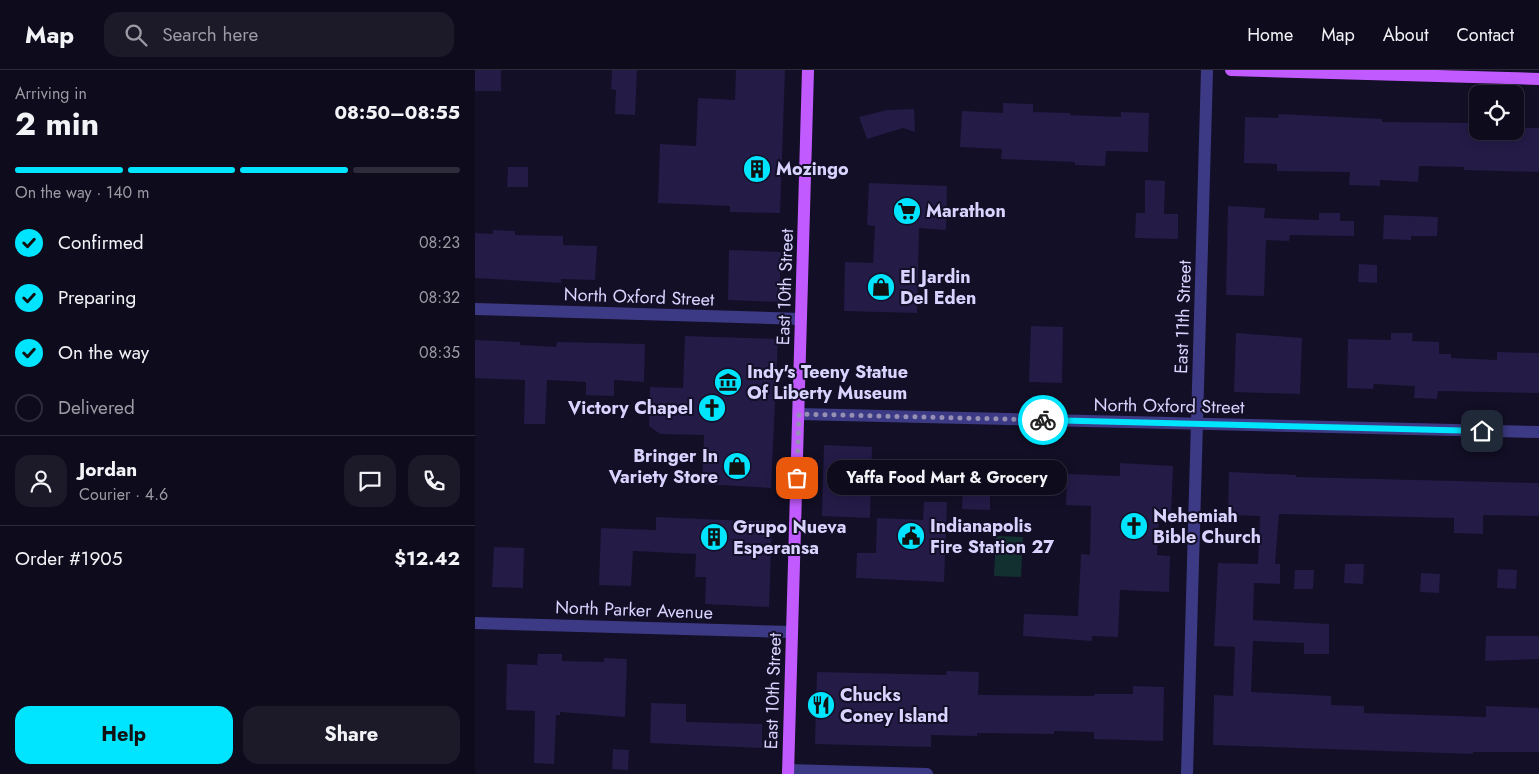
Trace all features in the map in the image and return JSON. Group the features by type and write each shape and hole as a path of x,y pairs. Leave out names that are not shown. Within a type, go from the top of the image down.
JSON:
{"main road":[{"name":"East 10th Street","path":"788,772 808,70"},
{"path":"1231,70 1539,79"}],"street":[{"name":"East 11th Street","path":"1187,774 1207,70"},
{"name":"North Oxford Street","path":"475,309 801,319"},
{"name":"North Oxford Street","path":"799,414 1539,432"},
{"name":"North Parker Avenue","path":"475,623 792,632"},
{"path":"788,772 927,774"}],"green space":[{"path":"996,536 1023,537 1021,577 994,576"}],"building":[{"path":"475,70 501,70 501,91 475,91"},
{"path":"612,70 637,70 635,115 615,114 616,90 611,89"},
{"name":"Mozingo","path":"736,70 785,70 780,213 730,212 730,206 658,203 660,144 696,146 698,98 735,100"},
{"path":"1003,103 1033,104 1033,112 1070,113 1070,115 1121,117 1121,112 1149,113 1148,152 1106,151 1105,166 1075,165 1075,162 1001,159 1002,149 960,147 962,111 1003,113"},
{"path":"914,109 915,132 903,128 867,139 859,117 887,110"},
{"path":"1279,114 1382,119 1382,122 1469,123 1469,140 1524,140 1524,128 1539,128 1539,172 1464,170 1464,167 1419,166 1418,182 1380,180 1380,186 1349,185 1350,172 1277,171 1277,164 1244,163 1245,117 1278,118"},
{"path":"508,167 528,167 528,187 507,187"},
{"path":"1145,180 1165,181 1164,214 1178,214 1178,239 1135,238 1136,213 1145,213"},
{"path":"869,183 947,186 946,230 919,228 917,313 844,311 845,262 873,263 875,226 867,225"},
{"path":"1228,206 1265,208 1264,218 1319,220 1319,213 1340,213 1340,221 1354,221 1354,236 1290,235 1289,241 1266,240 1264,296 1226,295"},
{"path":"1384,215 1438,217 1437,236 1411,236 1411,240 1383,239"},
{"path":"493,230 515,231 515,235 563,236 563,245 597,246 595,280 561,279 561,283 475,278 475,233 493,234"},
{"path":"729,250 781,252 779,302 728,300"},
{"path":"1359,264 1377,265 1377,283 1358,282"},
{"path":"1031,326 1063,327 1062,383 1029,382"},
{"path":"1236,333 1302,338 1300,394 1234,392"},
{"path":"1391,333 1413,333 1412,341 1439,342 1439,354 1451,354 1451,358 1497,360 1497,352 1539,353 1539,393 1438,391 1437,399 1414,398 1415,386 1374,384 1373,389 1347,388 1348,339 1391,340"},
{"path":"685,336 778,339 771,488 702,484 704,435 660,434 649,426 650,387 683,388"},
{"path":"475,340 520,342 520,345 556,347 557,342 645,344 644,382 614,380 614,396 586,395 586,382 547,380 545,424 524,424 525,380 475,378"},
{"path":"824,445 872,447 870,518 822,516"},
{"path":"964,459 992,460 991,465 1029,467 1028,496 990,494 990,510 962,509"},
{"name":"Nehemiah Bible Church","path":"1120,463 1173,466 1171,518 1159,518 1157,555 1170,556 1169,592 1120,590 1118,637 1092,636 1092,641 1023,636 1024,614 1078,616 1081,554 1090,555 1091,506 1066,505 1067,474 1120,476"},
{"path":"1229,472 1296,475 1296,477 1539,483 1539,516 1483,515 1483,534 1454,533 1454,518 1279,514 1275,564 1280,564 1280,584 1254,583 1253,620 1329,624 1329,654 1304,654 1304,643 1253,641 1251,692 1331,696 1331,705 1364,706 1364,713 1486,717 1486,706 1539,708 1539,752 1473,752 1473,754 1213,745 1214,695 1233,696 1235,647 1214,646 1218,563 1258,564 1260,516 1228,515"},
{"name":"Indianapolis Fire Station 27","path":"924,502 947,502 944,582 856,578 857,553 876,553 877,518 923,520"},
{"path":"656,517 772,522 769,607 705,604 706,577 695,577 696,554 633,551 631,586 599,585 601,528 656,530"},
{"path":"494,547 524,548 523,588 492,587"},
{"path":"1345,564 1364,564 1363,584 1344,583"},
{"path":"1498,569 1517,570 1516,589 1497,588"},
{"path":"1295,570 1314,570 1313,589 1294,589"},
{"path":"1421,573 1440,574 1439,593 1420,592"},
{"path":"1486,636 1539,636 1539,659 1485,661"},
{"path":"538,654 562,654 562,661 604,662 604,658 627,659 625,717 560,712 560,715 556,715 554,764 534,763 535,711 506,710 507,664 537,665"},
{"path":"947,671 979,672 978,695 1094,696 1095,694 1133,694 1133,686 1164,687 1163,741 1094,739 1094,732 1054,731 1054,734 977,733 977,736 931,735 931,747 815,744 817,672 946,675"},
{"path":"651,703 686,704 686,722 762,724 762,748 650,743"},
{"path":"613,749 629,750 628,770 612,769"}],"way so far":[{"path":"797,478 799,414 1043,420"}],"place":[{"name":"Mozingo","path":"757,169"},
{"name":"Marathon","path":"907,211"},
{"name":"El Jardin Del Eden","path":"881,287"},
{"name":"Indy's Teeny Statue Of Liberty Museum","path":"728,382"},
{"name":"Victory Chapel","path":"712,408"},
{"name":"Bringer In Variety Store","path":"737,466"},
{"name":"Yaffa Food Mart & Grocery","path":"797,478"},
{"name":"Nehemiah Bible Church","path":"1134,526"},
{"name":"Indianapolis Fire Station 27","path":"911,536"},
{"name":"Grupo Nueva Esperansa","path":"714,537"},
{"name":"Chucks Coney Island","path":"821,705"}],"route":[{"path":"1043,420 1482,431"}]}
